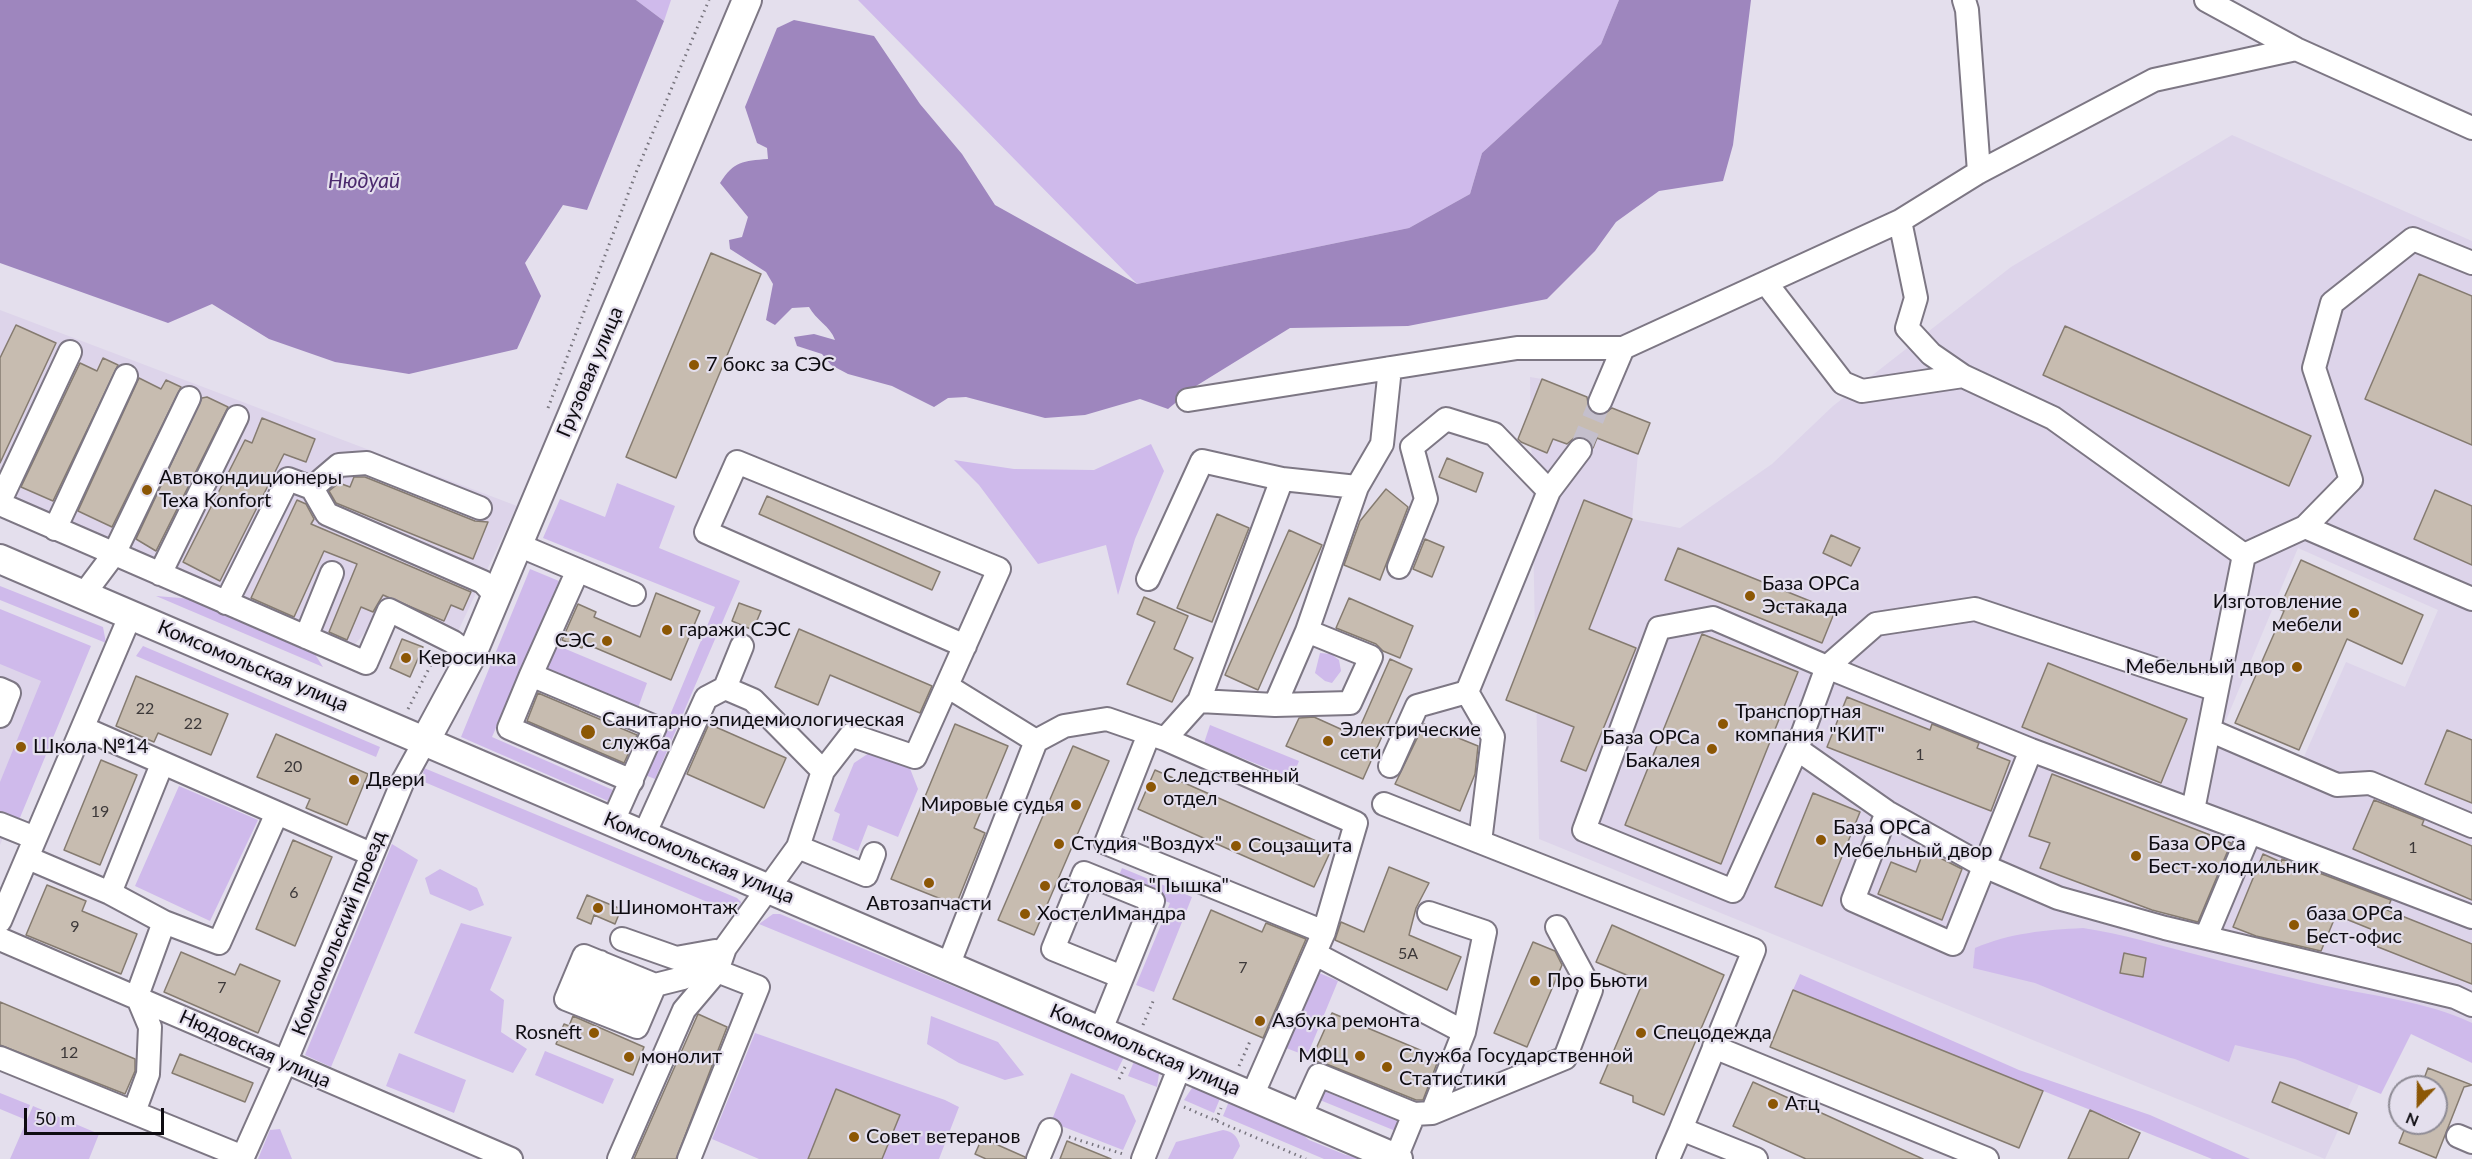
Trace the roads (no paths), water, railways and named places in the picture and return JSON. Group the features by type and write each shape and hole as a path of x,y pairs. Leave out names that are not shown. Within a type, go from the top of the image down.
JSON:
{"main road":[{"name":"Грузовая улица","path":"425,741 471,656 516,544 669,189 747,0"},
{"name":"Комсомольская улица","path":"0,559 1100,1032 1172,1085 1252,1096 1397,1159"}],"street":[{"path":"1964,0 1967,10 1979,172"},
{"path":"2206,0 2296,49 2472,128"},
{"path":"1188,400 1517,348 1623,348 1899,221 1979,172 2154,80 2296,49"},
{"path":"1899,221 1916,298 1906,328 1931,354 1963,376 2053,418 2244,555"},
{"path":"2244,555 2305,527 2351,480 2314,368 2332,303 2414,239 2472,263"},
{"path":"1766,283 1843,383 1862,391 1963,376"},
{"path":"1600,402 1623,348"},
{"path":"70,352 0,502 55,529 366,663 389,610 445,638 471,656"},
{"path":"1275,705 1307,631 1357,488 1382,444 1390,368"},
{"path":"55,529 126,376"},
{"path":"84,594 114,554 189,398"},
{"path":"159,574 237,417"},
{"path":"1399,567 1426,499 1412,447 1446,419 1494,434 1549,491"},
{"path":"1467,692 1549,491 1580,450"},
{"path":"1148,579 1202,461 1282,479 1357,488"},
{"path":"628,974 637,1027 566,999 584,956 628,974 682,978 725,948 770,889 798,847 823,771 851,735 915,757 965,646 999,569 737,462 706,532 965,646"},
{"path":"312,488 339,465 367,463 480,508"},
{"path":"226,603 288,479 312,488 327,514 483,582 495,595"},
{"path":"1282,479 1199,701 1157,736 1106,843 1324,932"},
{"path":"2305,527 2472,599"},
{"path":"516,544 634,594"},
{"path":"2193,810 2244,555"},
{"path":"578,570 509,728 632,780"},
{"path":"306,637 333,573"},
{"path":"2217,690 1975,609 1876,624 1827,667 1797,749 1733,891 1584,830 1659,628 1713,618 1827,667 2031,750 2472,917"},
{"path":"0,921 131,614"},
{"path":"1199,701 1275,705 1350,703 1371,657 1307,631"},
{"path":"644,835 706,698 725,688 742,646"},
{"path":"531,675 655,727 613,821"},
{"path":"947,686 1036,741"},
{"path":"725,688 753,700 823,771"},
{"path":"0,689 9,693 0,716"},
{"path":"1390,766 1418,706 1467,692"},
{"path":"1467,692 1493,737 1480,842"},
{"path":"948,966 1036,741 1064,726 1107,719 1157,736 1356,824 1324,932 1252,1096"},
{"path":"83,728 371,854"},
{"path":"2210,730 2337,785 2370,783 2472,826"},
{"name":"Комсомольский проезд","path":"243,1158 285,1063 371,854 403,781 425,741"},
{"path":"1797,749 1887,812 1984,866 2058,898 2206,937 2455,997 2472,1005"},
{"path":"1887,812 1853,900 1953,944 2031,750"},
{"path":"110,892 162,764"},
{"path":"1384,804 1754,950 1668,1159"},
{"path":"0,824 32,848 164,922 219,943 277,813"},
{"path":"2206,937 2250,832"},
{"path":"798,847 866,875 874,854"},
{"path":"1100,1032 1153,901 1084,873 1053,949 1122,977"},
{"path":"1397,1159 1423,1114 1464,1032 1485,932 1429,913"},
{"path":"134,1112 148,1074 150,1027 137,996 164,922"},
{"path":"1300,1117 1319,1075 1423,1114 1564,1058 1591,990 1557,927"},
{"name":"Нюдовская улица","path":"0,939 137,996 285,1063 511,1159"},
{"path":"622,939 654,953 676,958 725,948"},
{"path":"619,1159 684,1010 717,971 725,948"},
{"path":"1323,958 1464,1032"},
{"path":"689,1159 758,987 717,971"},
{"path":"601,1013 628,974"},
{"path":"1714,1047 1987,1159"},
{"path":"0,1058 243,1158"},
{"path":"1136,1157 1172,1085"},
{"path":"1681,1129 1756,1159"},
{"path":"1038,1159 1050,1130"}],"water":[{"name":"Нюдуай","path":"0,0 636,0 664,21 587,210 563,205 525,263 541,296 517,349 409,374 335,362 269,339 212,304 168,323 0,263"},
{"path":"1619,0 1751,0 1733,145 1723,181 1659,191 1616,222 1595,251 1547,299 1408,326 1290,328 1196,386 1168,409 1140,399 1085,415 1045,418 966,397 948,398 934,407 892,386 848,374 831,365 822,354 797,346 794,337 814,334 835,340 809,307 792,308 775,325 766,320 773,284 766,272 730,249 729,240 742,237 748,217 720,183 735,166 752,160 768,159 767,148 757,143 745,107 777,28 794,20 874,36 920,104 962,154 995,205 1137,284 1409,228 1470,194 1482,153 1601,44"}],"tunnel":[{"path":"1580,450 1600,402"}],"place":[{"name":"7 бокс за СЭС","path":"694,365"},
{"name":"Автокондиционеры Texa Konfort","path":"147,490"},
{"name":"База ОРСа Эстакада","path":"1750,596"},
{"name":"Изготовление мебели","path":"2354,613"},
{"name":"гаражи СЭС","path":"667,630"},
{"name":"СЭС","path":"607,641"},
{"name":"Керосинка","path":"406,658"},
{"name":"Мебельный двор","path":"2297,667"},
{"name":"Транспортная компания \"КИТ\"","path":"1723,724"},
{"name":"Санитарно-эпидемиологическая служба","path":"588,732"},
{"name":"Электрические сети","path":"1328,741"},
{"name":"Школа №14","path":"21,747"},
{"name":"База ОРСа Бакалея","path":"1712,749"},
{"name":"Двери","path":"354,780"},
{"name":"Следственный отдел","path":"1151,787"},
{"name":"Мировые судья","path":"1076,805"},
{"name":"База ОРСа Мебельный двор","path":"1821,840"},
{"name":"Студия \"Воздух\"","path":"1059,844"},
{"name":"Соцзащита","path":"1236,846"},
{"name":"База ОРСа Бест-холодильник","path":"2136,856"},
{"name":"Автозапчасти","path":"929,883"},
{"name":"Столовая \"Пышка\"","path":"1045,886"},
{"name":"Шиномонтаж","path":"598,908"},
{"name":"ХостелИмандра","path":"1025,914"},
{"name":"база ОРСа Бест-офис","path":"2294,925"},
{"name":"Про Бьюти","path":"1535,981"},
{"name":"Азбука ремонта","path":"1260,1021"},
{"name":"Rosneft","path":"594,1033"},
{"name":"Спецодежда","path":"1641,1033"},
{"name":"МФЦ","path":"1360,1056"},
{"name":"монолит","path":"629,1057"},
{"name":"Служба Государственной Статистики","path":"1387,1067"},
{"name":"Атц","path":"1773,1104"},
{"name":"Совет ветеранов","path":"854,1137"}]}
